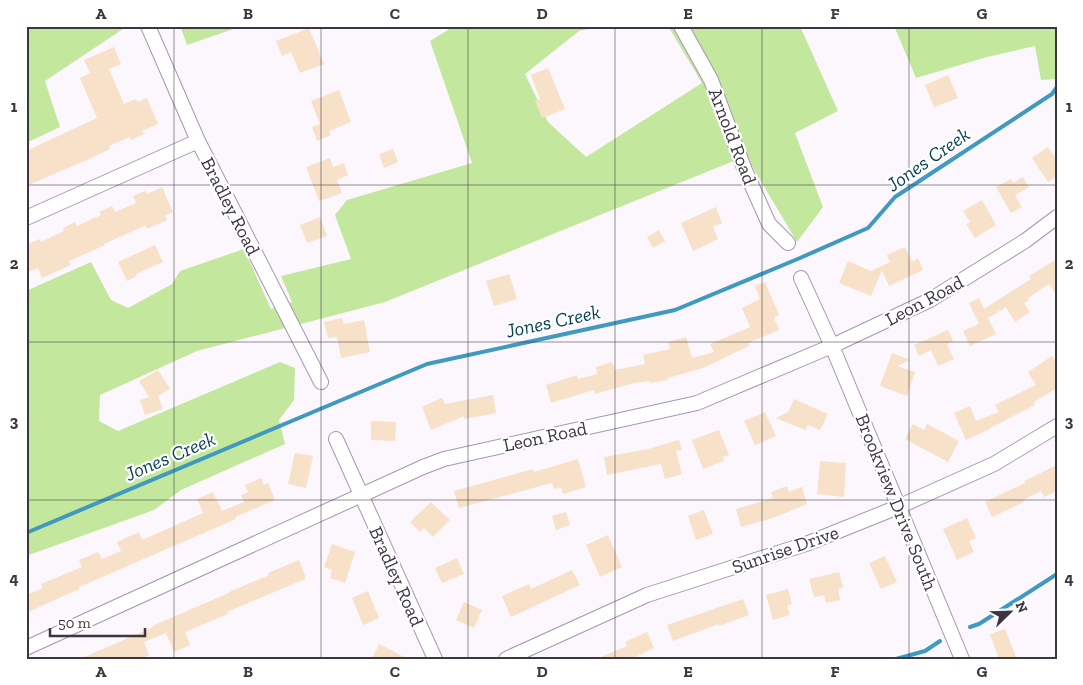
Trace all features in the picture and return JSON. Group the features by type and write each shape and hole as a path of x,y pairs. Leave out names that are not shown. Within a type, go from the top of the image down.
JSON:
{"street":[{"name":"Bradley Road","path":"148,26 198,141 321,382"},
{"name":"Arnold Road","path":"681,26 711,80 744,168 768,224 788,243"},
{"path":"26,218 198,141"},
{"name":"Leon Road","path":"26,648 444,458 697,404 832,346 930,300 1025,241 1057,217"},
{"path":"801,278 832,346"},
{"name":"Brookview Drive South","path":"832,346 962,659"},
{"name":"Sunrise Drive","path":"506,659 647,595 806,544 898,507 994,464 1057,426"},
{"name":"Bradley Road","path":"336,439 435,659"}],"green space":[{"path":"26,26 122,26 123,29 45,81 60,127 26,143"},
{"path":"180,26 242,26 187,45"},
{"path":"447,26 604,26 579,31 525,74 548,122 586,157 702,83 668,26 800,26 838,111 795,133 823,207 797,242 746,156 385,302 197,351 100,395 99,421 118,431 280,362 295,368 294,400 279,420 285,444 181,490 154,510 26,556 26,291 91,262 111,300 128,308 172,284 180,271 244,249 271,309 292,302 281,276 351,259 335,215 347,200 472,163 430,41 448,30"},
{"path":"894,26 1057,26 1057,79 1041,80 1035,46 987,57 916,78"}],"building":[{"path":"309,28 324,64 300,73 291,52 282,56 276,41"},
{"path":"114,47 121,64 109,69 124,104 136,99 138,102 147,98 158,124 142,131 144,134 131,140 130,137 109,146 110,149 26,186 26,151 97,118 80,78 90,73 84,60"},
{"path":"548,68 565,109 542,118 535,101 540,99 531,75"},
{"path":"948,75 958,98 934,107 925,85"},
{"path":"339,90 351,122 329,131 331,135 317,141 312,127 320,124 311,101"},
{"path":"1048,147 1057,160 1057,176 1048,182 1032,158"},
{"path":"393,149 398,162 384,168 379,154"},
{"path":"330,158 333,167 344,163 348,175 337,180 342,193 319,201 306,167"},
{"path":"1023,177 1029,187 1015,195 1022,207 1011,213 996,187 1011,179 1013,183"},
{"path":"162,187 173,212 165,216 167,220 147,229 146,225 104,244 69,261 71,265 42,278 38,268 26,273 26,245 40,239 41,242 64,231 63,228 75,222 77,226 101,215 99,212 112,206 115,212 136,203 133,196 145,191 147,194"},
{"path":"982,200 996,225 975,238 966,224 970,222 963,211"},
{"path":"716,207 722,223 713,227 718,239 693,251 681,223"},
{"path":"320,217 327,236 307,243 300,225"},
{"path":"659,230 665,241 653,248 647,237"},
{"path":"155,245 163,262 136,274 137,276 127,281 118,262"},
{"path":"905,247 912,262 918,258 923,270 889,286 882,270 871,296 839,283 848,261 871,271 890,262 887,255"},
{"path":"1057,259 1057,296 1049,284 1028,298 1029,300 1024,303 1030,312 1015,322 1006,307 988,318 996,334 970,346 963,331 979,324 969,303 979,298 984,309 1031,279 1029,276"},
{"path":"509,274 517,299 494,306 486,281"},
{"path":"765,282 779,315 774,318 779,330 748,343 749,346 703,368 668,378 668,380 634,383 595,394 594,390 551,403 546,385 577,375 578,379 597,374 596,367 612,362 615,370 645,364 643,355 670,349 668,342 686,337 692,358 714,352 710,344 750,327 742,308 760,299 755,286"},
{"path":"342,318 344,324 364,320 370,352 341,358 337,337 328,338 324,322"},
{"path":"948,330 953,341 947,344 954,359 938,366 931,350 919,356 914,345"},
{"path":"892,353 910,360 897,366 915,372 907,396 880,386"},
{"path":"1052,356 1057,364 1057,388 1034,402 1035,405 966,440 954,413 970,406 976,421 999,412 995,405 1036,385 1028,372"},
{"path":"158,370 170,389 158,396 163,409 145,415 140,400 149,397 139,381"},
{"path":"493,395 496,413 464,419 464,416 431,430 422,407 442,398 445,404"},
{"path":"794,399 828,414 820,430 808,425 805,430 776,418 788,412"},
{"path":"765,412 776,436 755,445 744,421"},
{"path":"371,421 396,422 395,441 371,440"},
{"path":"913,424 924,430 927,424 959,441 948,462 905,439"},
{"path":"719,430 729,455 723,457 724,461 703,469 692,440"},
{"path":"679,440 682,450 676,451 682,474 665,479 661,464 607,475 604,457 648,449"},
{"path":"295,453 313,456 306,488 288,484"},
{"path":"578,459 586,487 563,494 561,487 554,489 552,483 459,508 454,491 533,469 534,472"},
{"path":"820,461 846,463 844,497 817,494"},
{"path":"1057,465 1057,491 1044,497 1041,491 1023,500 1024,502 992,517 985,502"},
{"path":"261,478 264,485 268,483 275,500 235,517 236,519 79,587 79,589 26,613 26,595 43,588 41,584 82,567 79,560 98,552 102,559 121,551 117,542 139,532 142,540 203,513 197,499 213,492 222,511 244,502 241,495 248,492 245,485"},
{"path":"787,486 789,492 802,487 807,504 773,518 741,527 736,509 773,498 771,492"},
{"path":"431,502 450,520 433,537 424,528 420,532 410,522"},
{"path":"704,510 713,534 696,540 688,516"},
{"path":"566,512 570,525 556,530 552,516"},
{"path":"967,518 976,538 969,541 974,552 957,560 943,529"},
{"path":"608,535 622,567 600,577 586,545"},
{"path":"332,544 355,552 345,583 330,578 332,570 324,567"},
{"path":"885,556 897,582 881,589 869,563"},
{"path":"457,558 464,574 442,583 435,568"},
{"path":"299,560 305,579 185,632 190,645 174,652 166,633 144,642 149,655 142,659 80,659 269,575 268,573"},
{"path":"572,570 580,585 511,617 502,596 529,584 531,589"},
{"path":"839,572 843,587 838,589 840,600 826,603 824,595 814,597 809,579"},
{"path":"788,589 792,604 787,606 790,615 773,620 766,595"},
{"path":"368,591 379,618 363,625 352,598"},
{"path":"743,599 749,615 673,641 667,625"},
{"path":"464,602 482,610 474,628 456,620"},
{"path":"1005,629 1017,659 999,659 990,634"},
{"path":"647,632 654,648 631,659 596,659 627,646 625,642"},
{"path":"379,644 408,659 372,659"}],"waterway":[{"name":"Jones Creek","path":"26,533 427,364 675,310 800,258 868,228 895,197 1052,94 1057,87"},
{"path":"970,627 979,624 1057,574"},
{"path":"896,659 925,651 940,641"}]}
